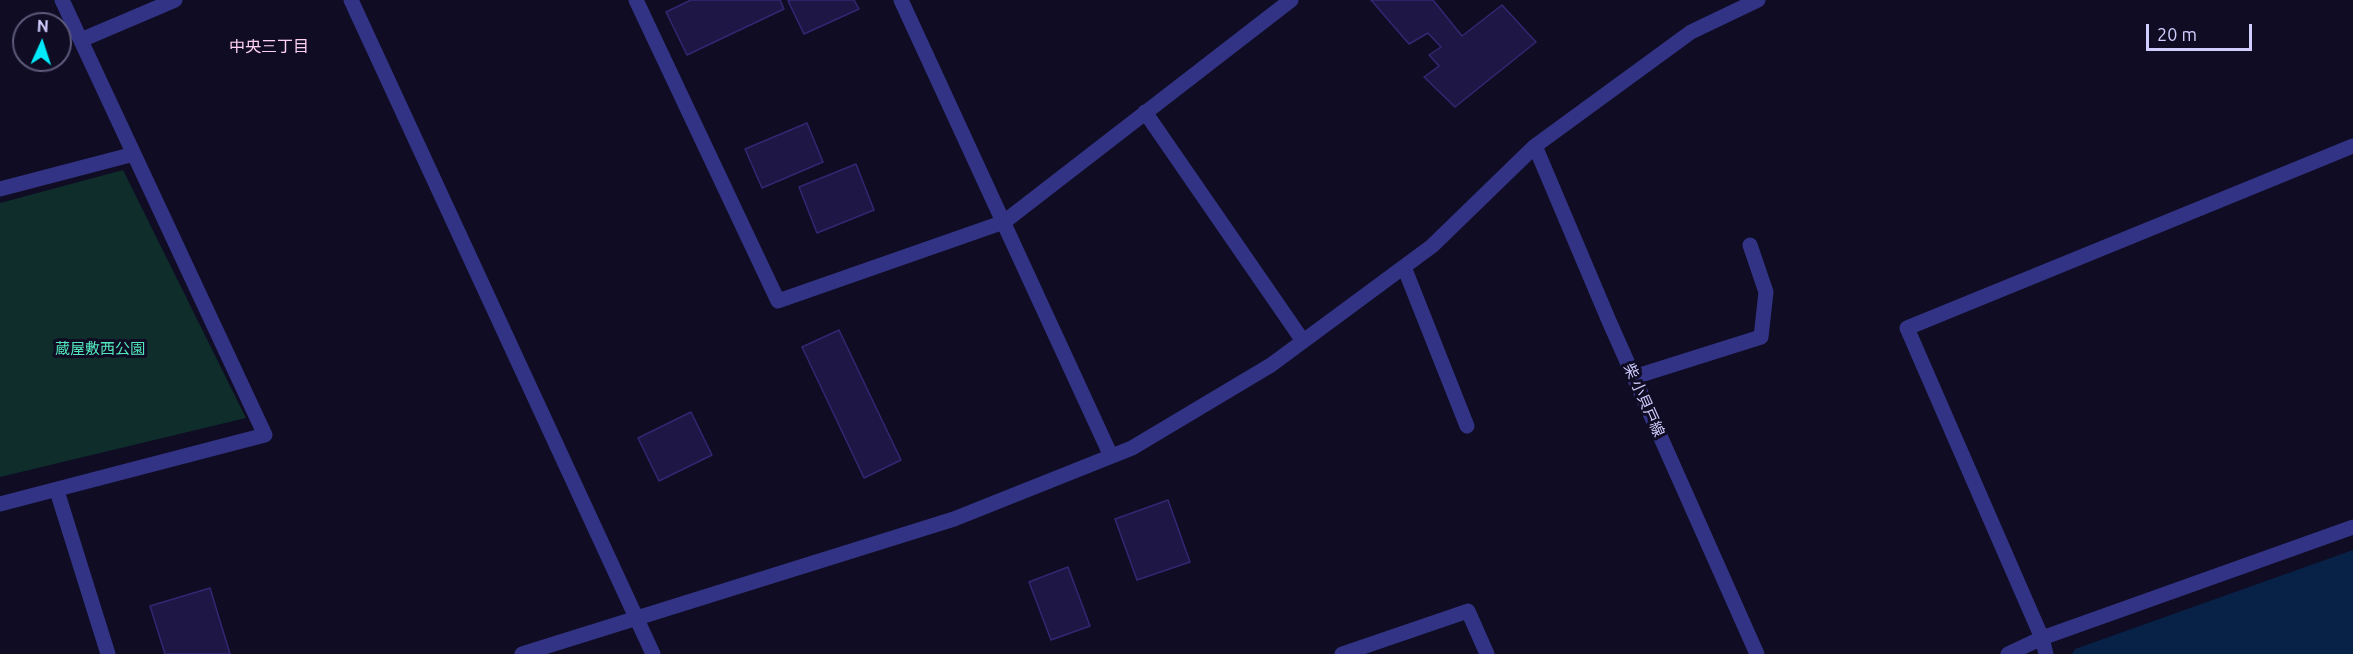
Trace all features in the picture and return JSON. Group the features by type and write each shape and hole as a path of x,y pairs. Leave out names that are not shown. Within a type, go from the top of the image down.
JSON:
{"street":[{"path":"0,504 265,435 62,0"},
{"path":"81,40 175,0"},
{"path":"351,0 653,654"},
{"path":"636,0 778,300 1004,222 1291,0"},
{"path":"901,0 1112,456"},
{"path":"522,654 954,519 1142,442 1270,364 1404,267 1432,246 1535,146 1691,32 1758,0"},
{"path":"1145,112 1303,341"},
{"name":"柴 小貝戸線","path":"1535,146 1757,654"},
{"path":"2046,654 2042,638 1907,328 2353,146"},
{"path":"0,189 134,154"},
{"path":"1634,377 1761,337 1766,292 1750,245"},
{"path":"1404,267 1467,426"},
{"path":"57,491 108,654"},
{"path":"2008,654 2042,638 2353,527"},
{"path":"1342,654 1468,611 1487,654"}],"green space":[{"name":"蔵屋敷西公園","path":"123,170 246,418 0,477 0,203"}],"water":[{"path":"2353,550 2353,654 2072,654 2075,649"}],"building":[{"path":"691,0 780,0 784,9 687,55 666,12"},
{"path":"854,0 859,9 804,34 788,1"},
{"path":"1371,0 1433,0 1462,36 1502,5 1536,42 1455,107 1424,77 1439,66 1429,55 1441,47 1428,33 1409,44"},
{"path":"807,123 823,162 762,188 745,149"},
{"path":"856,164 874,210 817,233 799,187"},
{"path":"839,330 901,460 864,478 802,347"},
{"path":"691,412 712,455 659,481 638,438"},
{"path":"1168,500 1190,562 1137,580 1115,519"},
{"path":"1068,567 1090,626 1051,640 1029,582"},
{"path":"210,588 230,654 165,654 150,606"}],"district":[{"name":"中央三丁目","path":"269,47"}]}
